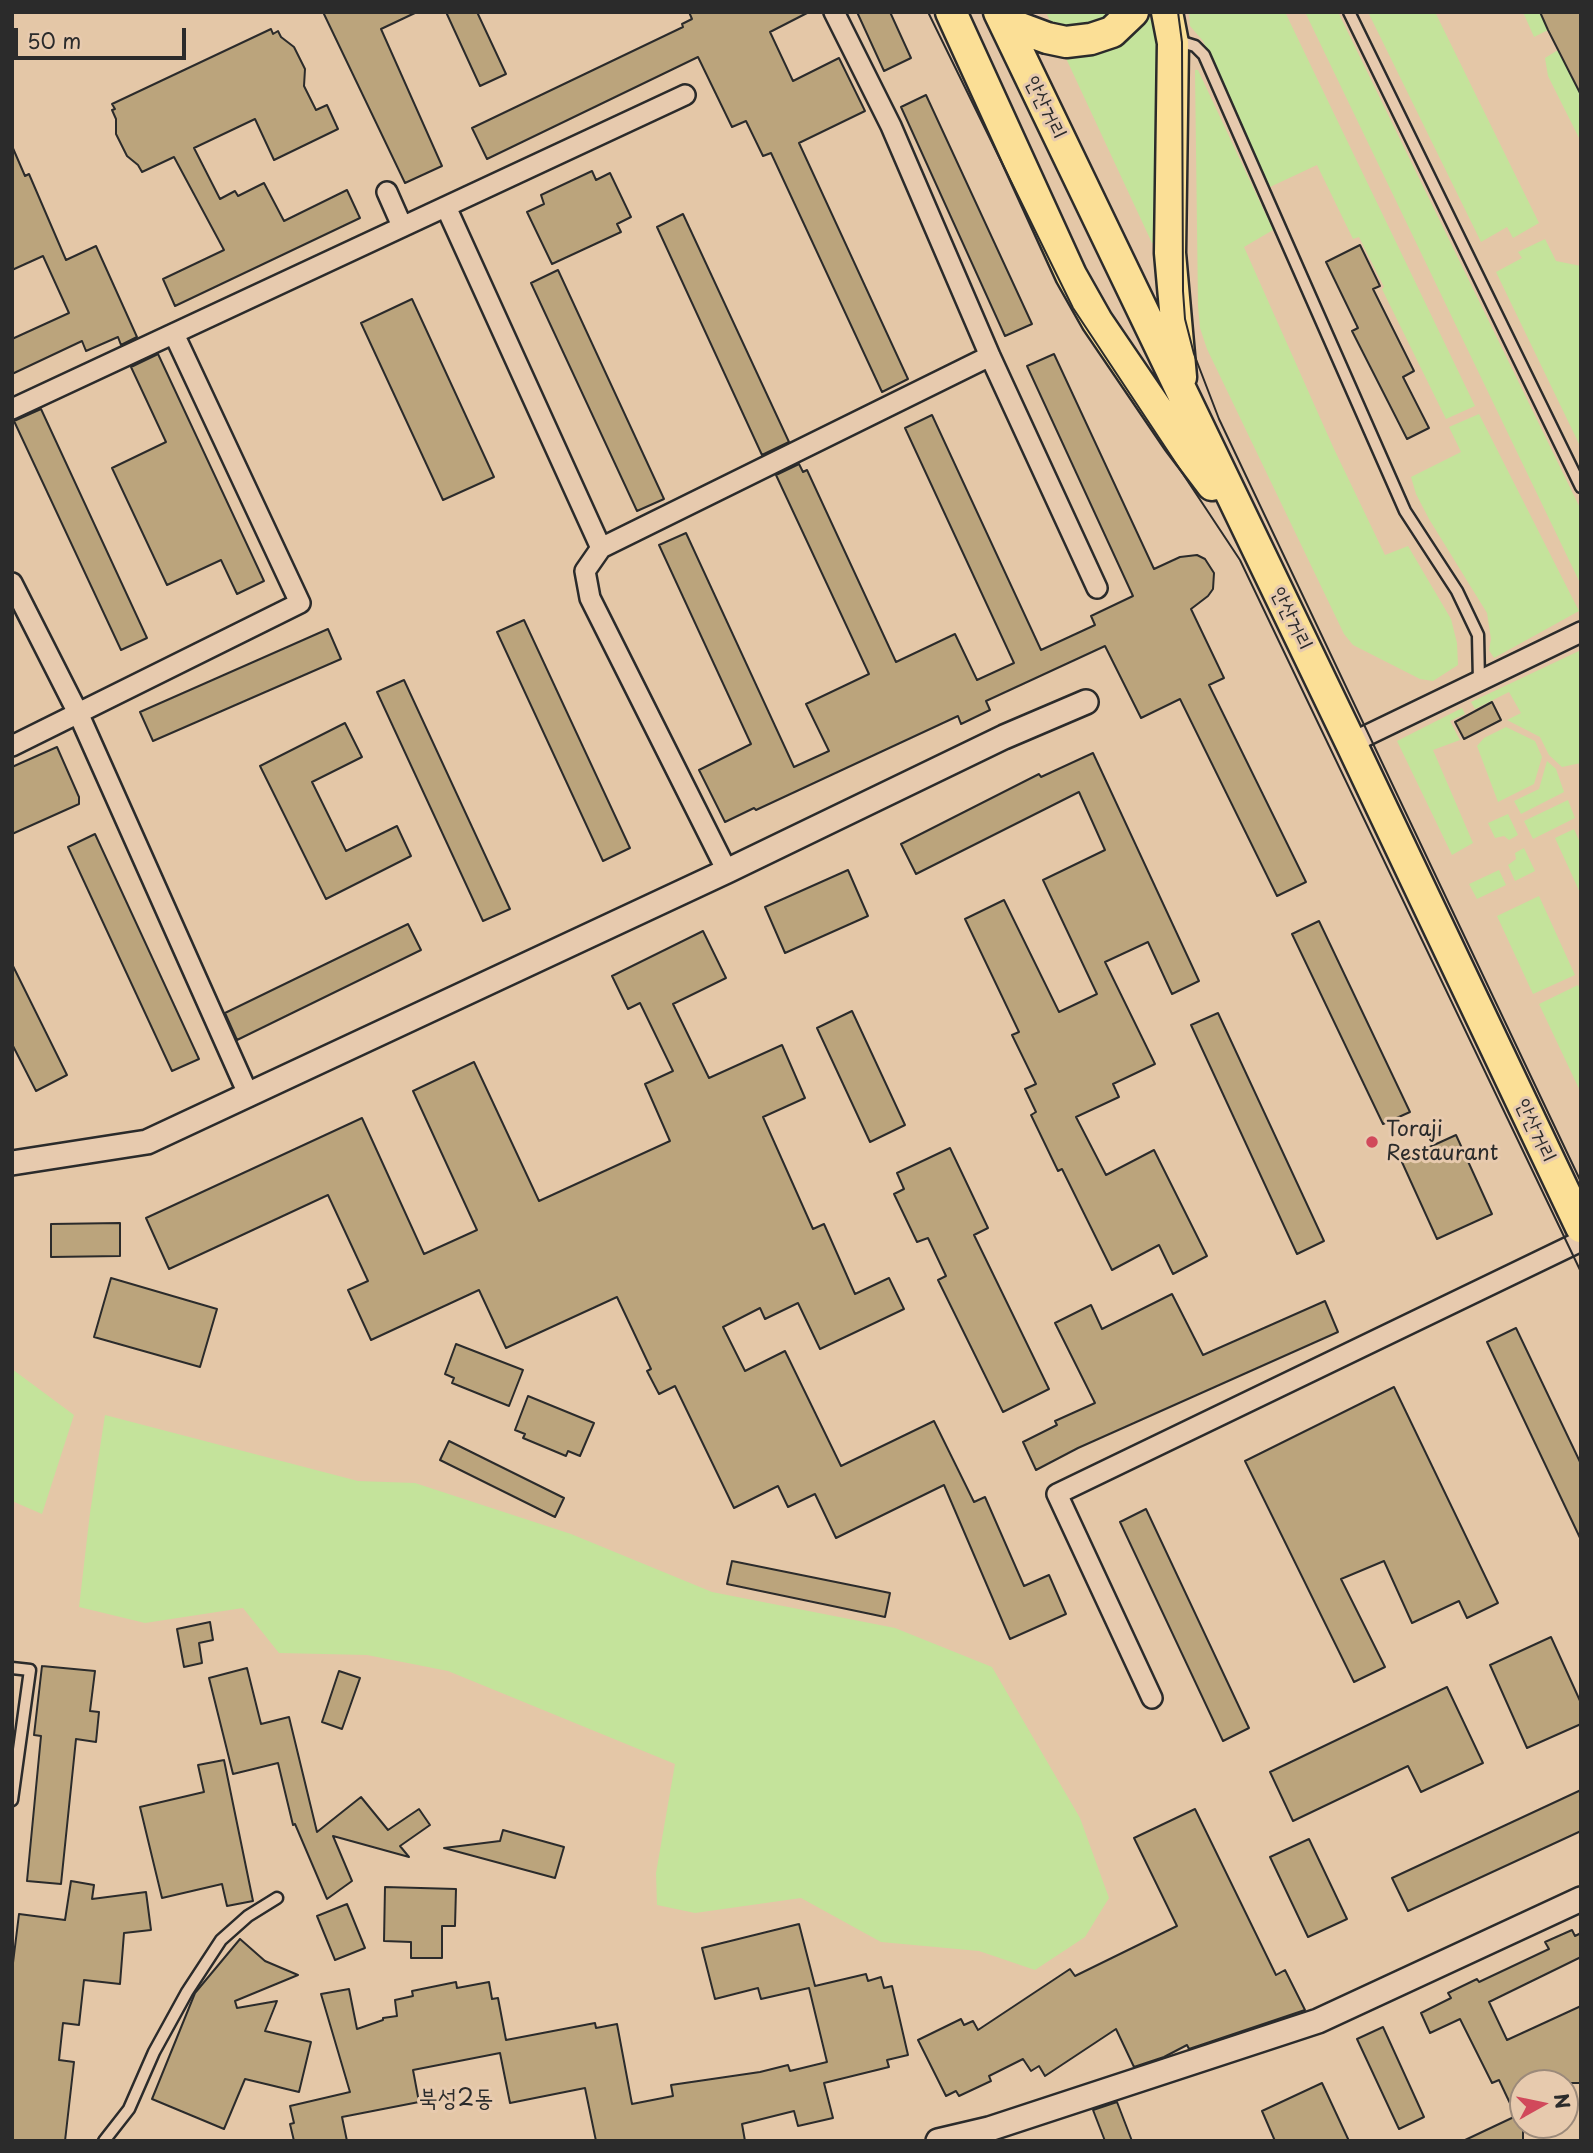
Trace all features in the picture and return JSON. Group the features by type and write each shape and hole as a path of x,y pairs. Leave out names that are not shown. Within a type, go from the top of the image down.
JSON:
{"main road":[{"path":"951,12 1071,275 1097,321 1178,440 1253,540"},
{"path":"1002,17 1047,38 1066,42 1112,32 1133,12"},
{"path":"1167,12 1173,43 1170,253 1182,395"},
{"name":"안산거리","path":"1002,17 1581,1227"}],"street":[{"path":"834,12 891,126 990,356 1097,588"},
{"path":"12,408 685,95"},
{"path":"387,192 402,226"},
{"path":"446,206 601,548"},
{"path":"12,746 300,603 174,334"},
{"path":"727,871 590,598 585,571 601,548 990,356"},
{"path":"12,583 79,715 249,1096"},
{"path":"1351,743 1581,632"},
{"path":"12,1163 147,1142 727,871 1004,737 1086,702"},
{"path":"1152,1698 1057,1494 1581,1241"},
{"path":"937,2141 989,2129 1318,2021 1581,1899"}],"lane":[{"path":"1349,12 1581,487"},
{"path":"1173,43 1189,44 1204,55 1405,511 1457,591 1478,635 1479,682"},
{"path":"12,1668 30,1670 12,1800"},
{"path":"104,2141 129,2109 154,2052 187,1992 221,1940 248,1916 277,1898"}],"green space":[{"path":"1046,12 1112,12 1094,26 1054,30"},
{"path":"1189,12 1285,12 1475,406 1446,419 1359,237 1353,239 1317,165 1270,187 1203,41 1190,26"},
{"path":"1305,12 1338,12 1581,510 1581,585"},
{"path":"1368,12 1435,12 1539,223 1513,238 1507,227 1481,242"},
{"path":"1523,12 1540,12 1548,30 1534,37"},
{"path":"1149,17 1156,28 1158,41 1157,244 1152,243 1064,54"},
{"path":"1558,50 1581,95 1581,142 1548,76 1545,58"},
{"path":"1195,70 1198,70 1273,230 1244,247 1334,449 1385,555 1408,546 1451,619 1457,643 1458,665 1433,681 1420,679 1353,645 1344,634 1207,349 1200,328 1198,306"},
{"path":"1545,239 1556,261 1581,266 1581,448 1496,272 1522,258 1518,252"},
{"path":"1479,414 1579,611 1494,658 1489,650 1491,639 1487,613 1429,519 1416,494 1411,477 1461,452 1449,427"},
{"path":"1581,650 1581,763 1562,767 1549,755 1540,737 1507,720 1521,713 1509,692 1475,709 1471,702"},
{"path":"1462,708 1465,714 1450,721 1460,740 1433,750 1473,843 1452,855 1397,741"},
{"path":"1506,727 1535,741 1542,757 1534,784 1498,802 1477,746 1484,738"},
{"path":"1547,761 1556,769 1564,792 1521,814 1514,801 1539,789"},
{"path":"1568,800 1575,818 1533,839 1524,821"},
{"path":"1508,814 1518,835 1509,840 1504,836 1495,838 1488,823"},
{"path":"1574,829 1581,845 1581,895 1555,838"},
{"path":"1524,848 1535,871 1515,881 1508,865 1516,859 1515,853"},
{"path":"1499,870 1506,885 1477,899 1469,884"},
{"path":"1539,896 1575,975 1533,994 1497,916"},
{"path":"1578,985 1581,992 1581,1093 1539,1004"},
{"path":"12,1369 74,1415 42,1514 12,1501"},
{"path":"105,1415 358,1481 415,1483 571,1534 712,1592 895,1628 992,1667 1080,1818 1109,1898 1085,1937 1035,1970 979,1951 881,1942 801,1898 695,1913 657,1905 656,1873 675,1764 448,1671 367,1655 279,1653 243,1608 145,1623 79,1607"}],"building":[{"path":"323,12 417,12 381,29 442,166 405,183"},
{"path":"446,12 477,12 506,74 480,86"},
{"path":"689,12 809,12 770,32 793,81 839,58 865,111 799,143 908,379 882,392 771,153 763,156 746,121 732,127 698,57 487,159 472,128 683,27 682,24 692,19"},
{"path":"857,12 890,12 911,58 884,71"},
{"path":"1540,12 1581,12 1581,95 1548,30"},
{"path":"271,29 273,34 278,31 281,37 294,47 305,69 304,86 316,110 327,105 338,129 274,160 255,119 194,148 220,199 235,191 238,196 264,183 284,221 347,190 360,218 175,306 163,279 224,250 174,157 142,172 127,156 116,134 116,119 112,110 115,109 112,104"},
{"path":"926,95 1032,324 1005,336 901,107"},
{"path":"12,146 25,176 29,174 66,260 96,246 137,337 121,345 118,337 86,351 82,341 12,374 12,339 69,313 43,256 12,270"},
{"path":"592,171 596,180 610,173 631,217 617,224 621,232 552,264 527,212 544,204 541,195"},
{"path":"683,214 789,442 762,455 657,227"},
{"path":"1360,245 1380,286 1373,289 1414,371 1403,377 1429,428 1407,439 1352,331 1358,328 1326,262"},
{"path":"558,270 664,499 637,511 531,283"},
{"path":"412,299 494,477 443,500 361,323"},
{"path":"158,354 264,581 237,594 221,560 167,585 112,468 166,442 131,367"},
{"path":"1054,354 1154,569 1180,557 1197,555 1205,559 1214,573 1213,589 1191,609 1224,678 1209,685 1306,882 1277,896 1180,699 1141,718 1105,646 986,701 990,710 961,724 958,716 725,822 699,770 751,744 659,545 686,533 794,767 829,751 806,704 869,674 776,475 799,464 803,472 807,470 896,662 955,634 977,680 1014,663 905,428 932,415 1041,650 1095,625 1091,616 1133,596 1027,366"},
{"path":"41,409 147,638 121,650 14,421"},
{"path":"524,620 630,848 603,861 497,632"},
{"path":"328,629 341,659 153,741 140,712"},
{"path":"404,680 510,909 483,921 377,692"},
{"path":"1492,702 1501,720 1464,739 1455,722"},
{"path":"345,723 362,757 312,782 346,851 397,826 411,856 326,899 260,766"},
{"path":"57,747 79,797 79,804 12,834 12,767"},
{"path":"1093,753 1199,981 1172,994 1148,942 1105,962 1155,1064 1113,1084 1119,1097 1076,1117 1106,1175 1154,1150 1207,1256 1173,1274 1159,1245 1112,1270 1062,1169 1058,1171 1031,1115 1036,1112 1025,1089 1036,1084 1012,1035 1019,1032 965,919 1004,900 1059,1012 1097,994 1043,880 1105,850 1079,792 916,874 901,844 1039,774 1041,777"},
{"path":"95,834 199,1059 172,1071 68,847"},
{"path":"848,870 868,916 785,953 765,907"},
{"path":"1319,921 1410,1112 1383,1124 1292,934"},
{"path":"408,924 421,950 237,1040 225,1013"},
{"path":"703,931 726,978 673,1004 709,1078 782,1045 805,1098 763,1117 813,1229 824,1224 855,1294 889,1278 904,1309 820,1349 798,1303 765,1319 760,1308 723,1327 745,1371 785,1351 841,1466 934,1421 974,1502 985,1497 1024,1586 1049,1575 1066,1614 1010,1639 944,1485 836,1538 815,1494 788,1507 778,1486 734,1508 675,1386 659,1394 647,1371 651,1369 617,1297 506,1348 479,1290 371,1340 348,1290 368,1281 328,1195 169,1269 146,1218 362,1118 424,1254 477,1230 413,1091 474,1062 539,1201 670,1141 645,1084 673,1071 640,1003 628,1009 612,976"},
{"path":"12,964 67,1075 36,1091 12,1044"},
{"path":"852,1011 905,1125 870,1142 817,1028"},
{"path":"1218,1013 1324,1241 1297,1254 1191,1025"},
{"path":"1456,1135 1492,1214 1437,1239 1401,1160"},
{"path":"950,1148 988,1228 974,1235 1049,1389 1003,1412 938,1280 946,1276 928,1238 917,1242 894,1194 904,1189 897,1173"},
{"path":"120,1223 120,1256 51,1257 51,1224"},
{"path":"111,1278 217,1309 200,1367 94,1337"},
{"path":"1172,1294 1203,1355 1325,1301 1338,1332 1078,1448 1036,1470 1023,1442 1057,1425 1055,1421 1095,1403 1055,1323 1091,1305 1102,1329"},
{"path":"1516,1328 1581,1464 1581,1540 1487,1342"},
{"path":"456,1344 523,1370 509,1406 452,1383 454,1378 445,1374"},
{"path":"1394,1387 1498,1603 1467,1618 1459,1601 1412,1623 1384,1561 1341,1579 1385,1667 1354,1682 1245,1461"},
{"path":"528,1396 594,1423 580,1456 568,1451 566,1456 523,1438 525,1434 515,1430"},
{"path":"449,1441 564,1498 555,1517 440,1460"},
{"path":"1146,1509 1249,1728 1223,1741 1120,1522"},
{"path":"732,1561 890,1593 885,1617 727,1584"},
{"path":"210,1622 213,1640 199,1643 202,1663 184,1667 177,1629"},
{"path":"1551,1637 1581,1703 1581,1724 1527,1748 1490,1665"},
{"path":"42,1666 95,1671 90,1711 99,1712 96,1742 76,1739 61,1884 27,1881 41,1736 34,1735"},
{"path":"247,1668 261,1724 289,1717 317,1832 361,1797 388,1830 419,1809 430,1825 400,1846 409,1857 333,1836 352,1881 327,1899 295,1824 293,1825 278,1763 233,1774 209,1678"},
{"path":"339,1671 360,1678 342,1729 322,1722"},
{"path":"1447,1687 1483,1763 1421,1792 1408,1766 1293,1821 1270,1772"},
{"path":"224,1760 253,1901 227,1906 222,1884 162,1898 140,1807 204,1792 198,1765"},
{"path":"1581,1790 1581,1831 1408,1911 1392,1878"},
{"path":"1195,1809 1276,1975 1285,1970 1305,2010 1189,2049 1187,2045 1164,2057 1134,2067 1116,2029 1045,2076 1039,2066 1031,2071 1023,2059 989,2076 991,2081 959,2096 956,2091 946,2096 918,2040 961,2019 964,2025 973,2021 978,2030 1070,1969 1075,1976 1177,1926 1134,1838"},
{"path":"503,1830 564,1847 555,1878 444,1848 500,1841"},
{"path":"1309,1839 1347,1919 1308,1937 1270,1857"},
{"path":"71,1881 94,1885 92,1899 146,1892 151,1930 124,1933 120,1984 84,1980 79,2025 63,2023 59,2060 74,2062 65,2141 12,2141 12,1971 19,1914 65,1920"},
{"path":"385,1887 456,1889 455,1926 442,1926 442,1958 411,1958 411,1942 384,1941"},
{"path":"347,1904 365,1948 335,1960 317,1916"},
{"path":"799,1924 815,1986 866,1974 868,1981 881,1977 884,1988 892,1986 908,2055 887,2060 889,2067 824,2083 833,2118 798,2126 794,2111 742,2124 745,2141 596,2141 585,2088 510,2103 500,2053 413,2070 419,2102 342,2117 347,2141 294,2141 290,2106 350,2092 321,1994 349,1989 357,2029 383,2018 397,2016 395,2000 413,1996 412,1991 456,1982 457,1988 489,1982 492,1999 498,1998 506,2040 595,2023 596,2028 617,2024 632,2104 673,2096 671,2085 760,2072 788,2065 790,2071 827,2062 809,1988 761,1999 758,1988 715,1999 702,1948"},
{"path":"1572,1930 1575,1936 1581,1933 1581,1957 1489,2002 1507,2040 1581,2006 1581,2083 1579,2069 1509,2069 1509,2101 1499,2080 1492,2083 1460,2019 1430,2033 1421,2013 1451,1998 1448,1993 1477,1979 1479,1982 1549,1949 1545,1942"},
{"path":"240,1939 265,1961 298,1975 235,2001 237,2008 277,2001 265,2031 311,2042 299,2092 245,2079 224,2129 152,2099 195,1993"},
{"path":"1383,2027 1424,2117 1399,2129 1357,2039"},
{"path":"1322,2083 1349,2141 1275,2141 1262,2111"},
{"path":"1117,2102 1132,2141 1105,2141 1093,2110"},
{"path":"1509,2119 1509,2139 1523,2139 1523,2141 1463,2141"}],"tram line":[{"path":"928,12 1073,308 1240,560 1581,1272"},
{"path":"1178,12 1182,42 1183,291 1185,319 1194,354 1219,419 1581,1182"}],"place":[{"name":"Toraji Restaurant","path":"1372,1142"}],"district":[{"name":"북성2동","path":"456,2099"}]}
